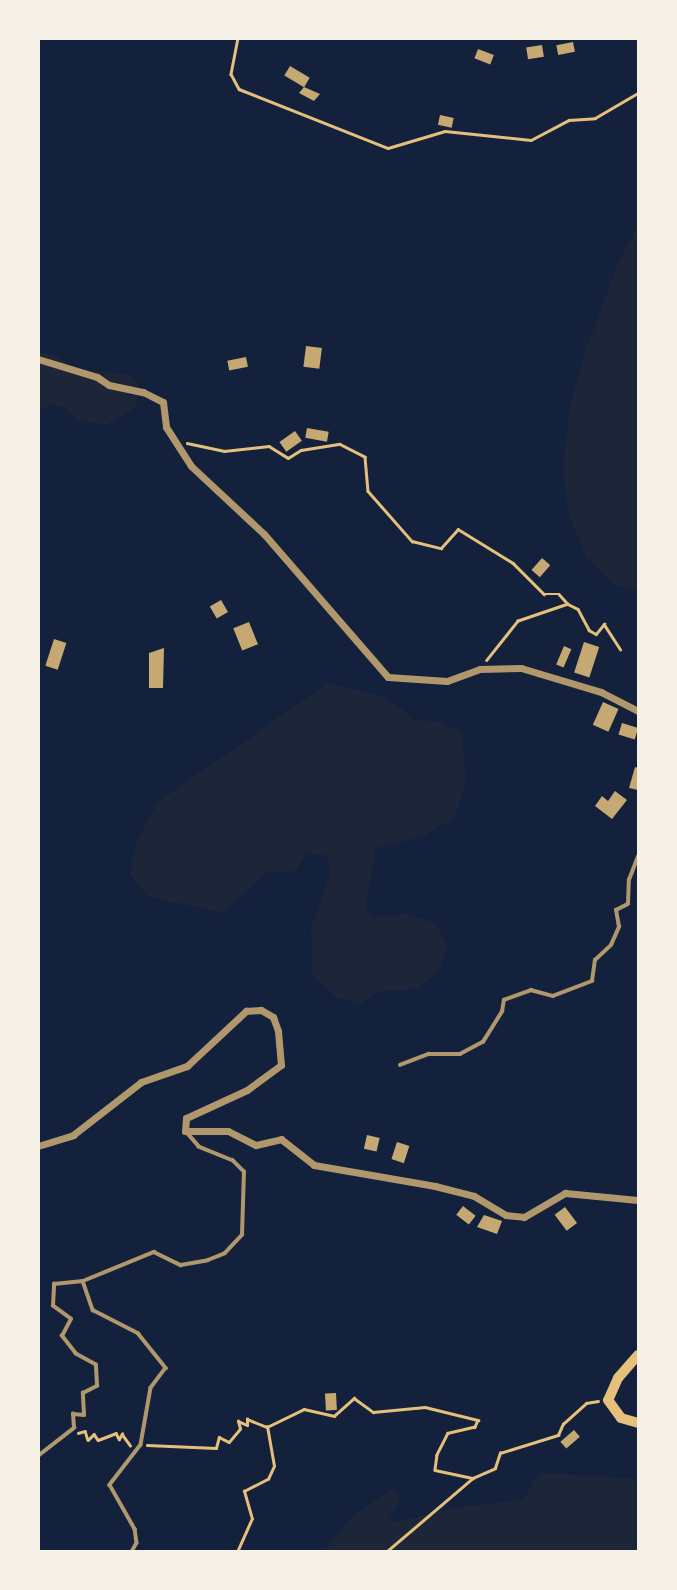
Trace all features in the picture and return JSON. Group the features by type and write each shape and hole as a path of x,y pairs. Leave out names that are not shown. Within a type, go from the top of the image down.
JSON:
{"main road":[{"path":"639,1355 618,1378 608,1400 621,1418 639,1423"}],"street":[{"path":"38,359 163,402 166,427 191,466 264,534 388,677 447,681 480,669 534,671 601,692 639,711"},
{"path":"38,1146 73,1135 141,1082 187,1066 246,1010 261,1010 273,1017 281,1065 247,1090 186,1118 185,1131 228,1131 256,1145 281,1139 314,1165 435,1185 474,1196 506,1214 524,1217 565,1193 639,1200"}],"lane":[{"path":"400,1065 429,1054 460,1054 483,1042 502,1012 503,1000 531,990 553,996 592,981 595,960 611,945 618,927 616,909 628,904 629,880 639,857"},
{"path":"38,1456 74,1429 73,1414 84,1415 83,1392 97,1386 96,1365 76,1354 62,1336 71,1319 53,1306 54,1284 83,1281 154,1252 181,1265 208,1260 225,1253 242,1235 244,1172 233,1161 199,1147 185,1131"},
{"path":"83,1281 93,1310 138,1333 166,1368 151,1388 141,1445 110,1485 135,1530 137,1543 132,1552"}],"path":[{"path":"238,38 231,74 239,89 388,148 445,131 531,140 569,120 595,118 639,93"},
{"path":"174,440 224,452 269,446 288,458 301,450 340,444 365,457 368,491 412,541 441,548 458,529 513,563 544,594 559,594 568,604 578,609 589,630 596,634 604,624 620,649"},
{"path":"480,669 513,625 568,604"},
{"path":"74,1429 80,1436 85,1431 88,1440 94,1434 98,1440 116,1433 119,1439 122,1434 128,1447 141,1445 216,1448 219,1437 229,1442 240,1429 238,1420 247,1425 247,1419 267,1427 304,1409 334,1416 354,1398 373,1412 425,1407 478,1420 475,1427 448,1433 437,1455 435,1470 473,1478"},
{"path":"386,1552 473,1478 495,1468 500,1453 558,1435 563,1424 586,1403 608,1400"},
{"path":"237,1552 252,1519 244,1491 268,1479 274,1466 267,1427"}],"shaded area":[{"path":"638,224 638,590 634,591 613,584 586,557 568,512 563,467 570,406 584,355 618,263"},
{"path":"39,352 59,357 73,368 127,375 136,380 140,390 135,407 106,425 77,420 65,407 51,404 39,411"},
{"path":"328,683 386,697 413,719 439,722 462,733 466,780 455,817 424,836 376,848 365,908 373,917 409,914 436,924 447,944 439,971 418,988 379,992 360,1004 338,998 312,975 311,927 331,872 326,855 307,852 296,871 265,873 224,913 147,896 130,874 136,842 158,802"},
{"path":"543,1473 638,1479 638,1551 323,1552 353,1515 393,1489 400,1499 389,1521 393,1523 452,1508 524,1500 534,1478"}],"building":[{"path":"573,42 575,52 558,55 556,45"},
{"path":"542,45 544,57 528,59 526,48"},
{"path":"478,49 494,55 490,64 474,58"},
{"path":"290,66 310,78 304,87 284,75"},
{"path":"304,87 320,94 314,101 299,93"},
{"path":"440,115 454,118 452,128 438,125"},
{"path":"306,346 322,348 319,369 303,367"},
{"path":"246,357 248,367 229,370 227,361"},
{"path":"307,428 329,432 327,442 305,438"},
{"path":"295,431 302,441 286,452 279,442"},
{"path":"542,558 550,565 540,577 532,570"},
{"path":"221,600 228,612 217,619 210,606"},
{"path":"249,622 258,644 242,651 233,628"},
{"path":"54,639 66,643 58,670 45,666"},
{"path":"584,642 599,647 589,677 574,672"},
{"path":"564,646 571,649 564,668 556,664"},
{"path":"164,648 163,688 149,688 149,653"},
{"path":"603,702 619,709 608,732 593,725"},
{"path":"622,723 638,728 635,739 618,734"},
{"path":"635,767 638,768 638,790 629,788"},
{"path":"615,791 627,800 612,819 595,806 602,796 608,801"},
{"path":"367,1135 380,1138 377,1152 364,1149"},
{"path":"397,1142 409,1146 404,1163 391,1159"},
{"path":"463,1206 476,1216 469,1225 456,1215"},
{"path":"565,1207 577,1223 567,1231 555,1215"},
{"path":"484,1215 502,1221 497,1234 477,1227"},
{"path":"336,1393 337,1410 326,1411 325,1394"},
{"path":"574,1430 580,1437 566,1449 560,1442"}]}
